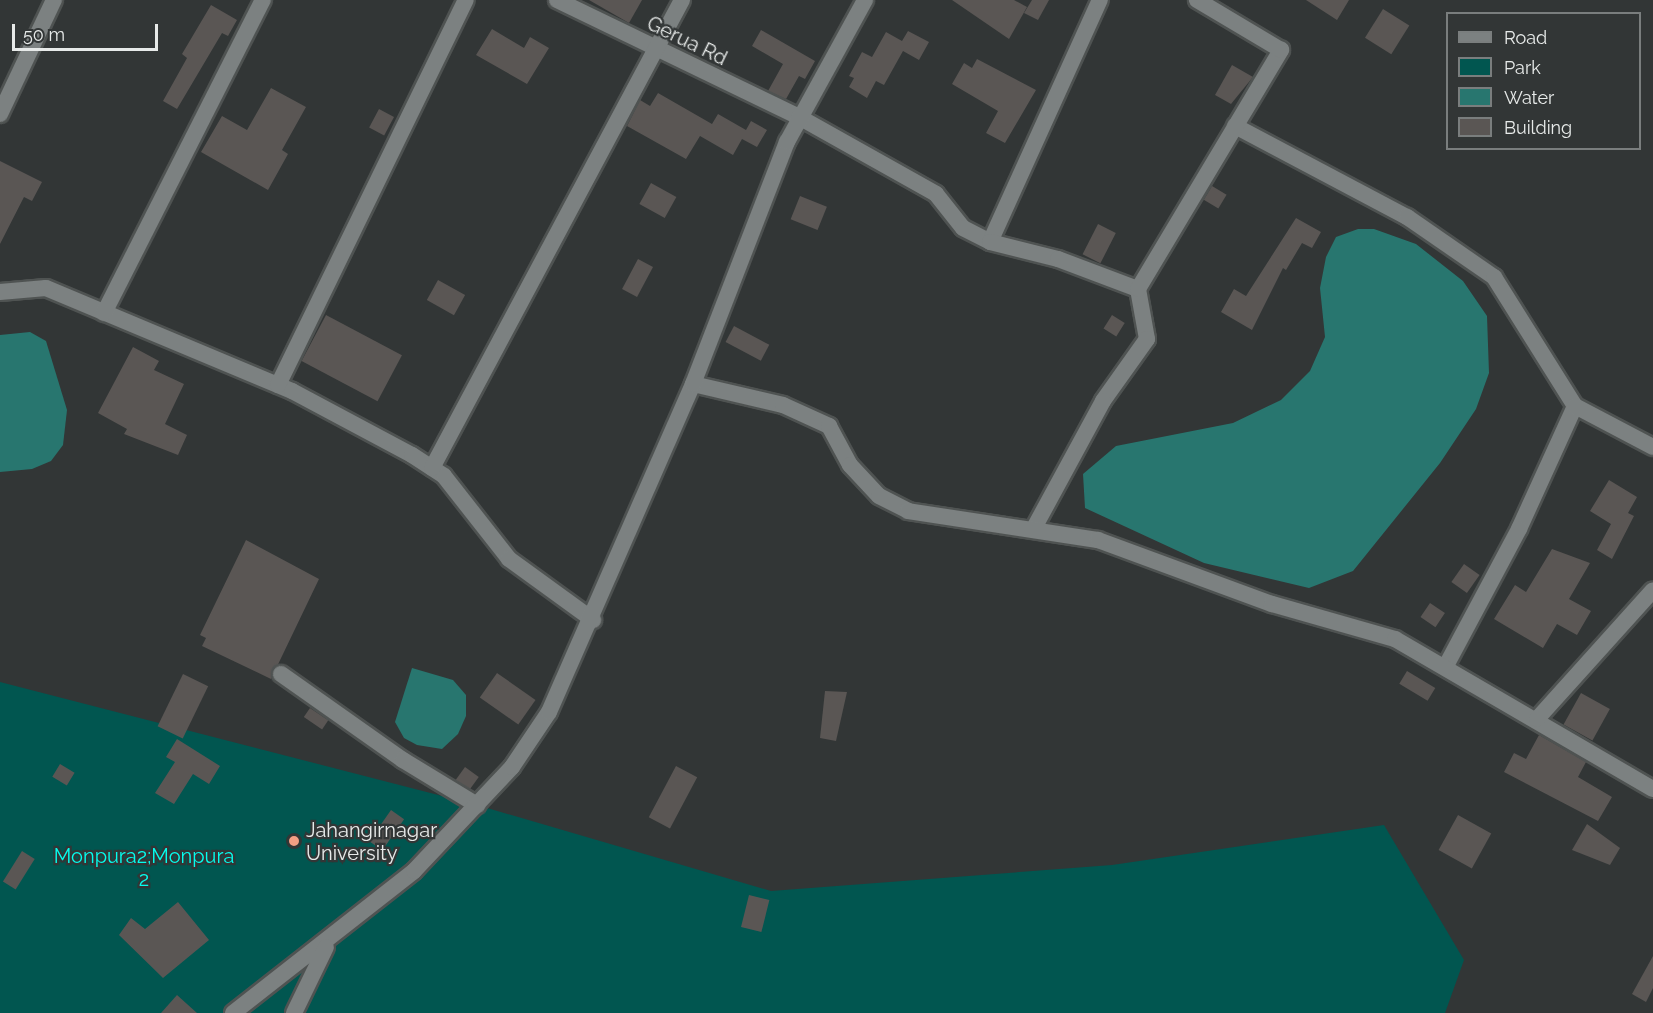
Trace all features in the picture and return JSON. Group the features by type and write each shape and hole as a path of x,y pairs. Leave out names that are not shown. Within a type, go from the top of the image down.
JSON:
{"street":[{"path":"0,114 54,0"},
{"path":"104,313 263,0"},
{"path":"278,385 466,0"},
{"name":"Gerua Rd","path":"557,0 656,50 799,117 936,194 963,228 990,242 1058,259 1138,289"},
{"path":"432,468 682,0"},
{"path":"232,1013 331,939 414,871 512,767 549,712 593,620 693,384 759,207 799,117 865,0"},
{"path":"990,242 1100,0"},
{"path":"1034,528 1103,401 1147,339 1138,289 1281,50 1197,0"},
{"path":"1235,126 1407,217 1494,277 1575,406 1653,447"},
{"path":"0,292 46,288 278,385 432,468 444,476 509,559 593,620"},
{"path":"693,384 783,405 829,426 850,465 872,488 908,511 1034,528 1098,540 1272,604 1395,639 1446,666 1653,789"},
{"path":"1446,666 1519,529 1575,406"},
{"path":"1537,719 1653,590"},
{"path":"281,674 403,760 477,805"},
{"path":"294,1013 331,939"}],"green space":[{"name":"Monpura2;Monpura 2","path":"0,682 477,805 771,891 1112,865 1384,825 1464,960 1445,1013 0,1013"}],"water":[{"path":"1358,229 1374,229 1416,244 1463,281 1487,316 1489,373 1476,409 1440,463 1353,571 1309,588 1204,563 1085,508 1083,474 1116,446 1233,423 1281,400 1310,371 1325,337 1320,288 1326,257 1336,237"},
{"path":"30,332 46,341 67,410 63,445 51,461 32,469 0,472 0,335"},
{"path":"412,668 453,680 466,695 466,716 458,734 442,749 417,745 404,738 395,722"}],"building":[{"path":"589,0 642,0 629,23"},
{"path":"952,0 1014,0 1027,7 1009,39"},
{"path":"1032,0 1049,0 1038,20 1024,13"},
{"path":"1306,0 1349,0 1337,20"},
{"path":"211,5 237,20 228,36 222,33 177,109 163,101 187,58 182,54"},
{"path":"1383,9 1409,25 1391,54 1365,38"},
{"path":"492,29 524,48 530,37 549,48 527,84 476,55"},
{"path":"761,30 815,61 805,79 799,76 786,99 768,91 783,64 752,46"},
{"path":"908,31 929,42 919,60 903,51 884,85 876,81 867,98 849,87 854,78 849,76 862,52 872,57 886,32 902,41"},
{"path":"977,59 1036,90 1005,143 986,133 998,111 952,84 964,63 972,68"},
{"path":"1232,65 1253,77 1231,104 1215,95"},
{"path":"271,88 306,107 282,150 288,154 268,190 201,152 222,116 247,130"},
{"path":"658,93 712,124 718,114 746,130 751,121 767,130 757,147 742,139 733,155 700,136 686,159 627,126 640,100 650,106"},
{"path":"379,109 394,117 384,136 369,128"},
{"path":"0,161 42,182 32,201 24,197 0,244"},
{"path":"651,183 676,197 665,218 639,204"},
{"path":"1212,186 1227,195 1218,208 1204,200"},
{"path":"800,196 827,207 818,230 791,219"},
{"path":"1296,218 1321,232 1312,248 1302,243 1286,270 1283,268 1252,330 1221,312 1234,289 1246,296"},
{"path":"1098,224 1116,233 1100,263 1083,254"},
{"path":"638,259 653,267 637,297 622,289"},
{"path":"438,280 465,295 454,315 427,300"},
{"path":"326,315 402,355 378,401 302,361"},
{"path":"1112,315 1125,323 1116,337 1104,329"},
{"path":"734,326 769,345 761,361 726,342"},
{"path":"133,347 159,361 154,370 184,384 165,424 187,435 178,455 124,434 127,429 98,413"},
{"path":"1609,480 1637,497 1628,513 1634,516 1612,559 1597,550 1611,524 1590,511"},
{"path":"246,540 319,579 271,679 202,646 206,638 200,635"},
{"path":"1552,549 1590,563 1569,599 1591,611 1577,635 1557,624 1543,648 1494,619 1515,585 1526,592"},
{"path":"1464,564 1480,575 1467,593 1451,582"},
{"path":"1430,603 1445,613 1435,627 1420,617"},
{"path":"1407,671 1435,688 1428,701 1399,684"},
{"path":"497,673 536,700 518,725 480,698"},
{"path":"183,674 208,686 183,738 158,726"},
{"path":"825,691 847,692 836,741 820,738"},
{"path":"1581,693 1610,709 1592,740 1564,724"},
{"path":"310,708 328,720 322,729 304,717"},
{"path":"1539,735 1586,762 1578,777 1612,797 1598,821 1504,772 1514,753 1526,759"},
{"path":"177,739 220,766 209,784 193,774 174,804 155,793 175,762 166,757"},
{"path":"60,764 75,773 67,786 52,777"},
{"path":"676,766 697,777 670,828 649,817"},
{"path":"465,767 479,777 469,790 456,780"},
{"path":"391,810 404,819 382,850 369,841"},
{"path":"1458,815 1491,833 1472,868 1439,850"},
{"path":"1587,824 1620,848 1610,865 1572,850"},
{"path":"22,851 35,859 16,889 3,882"},
{"path":"749,895 769,900 761,932 741,927"},
{"path":"178,902 209,940 163,978 119,935 131,918 145,929"},
{"path":"1653,956 1653,988 1646,1002 1632,994"},
{"path":"177,995 197,1013 161,1013"}],"place":[{"name":"Jahangirnagar University","path":"294,841"}]}
